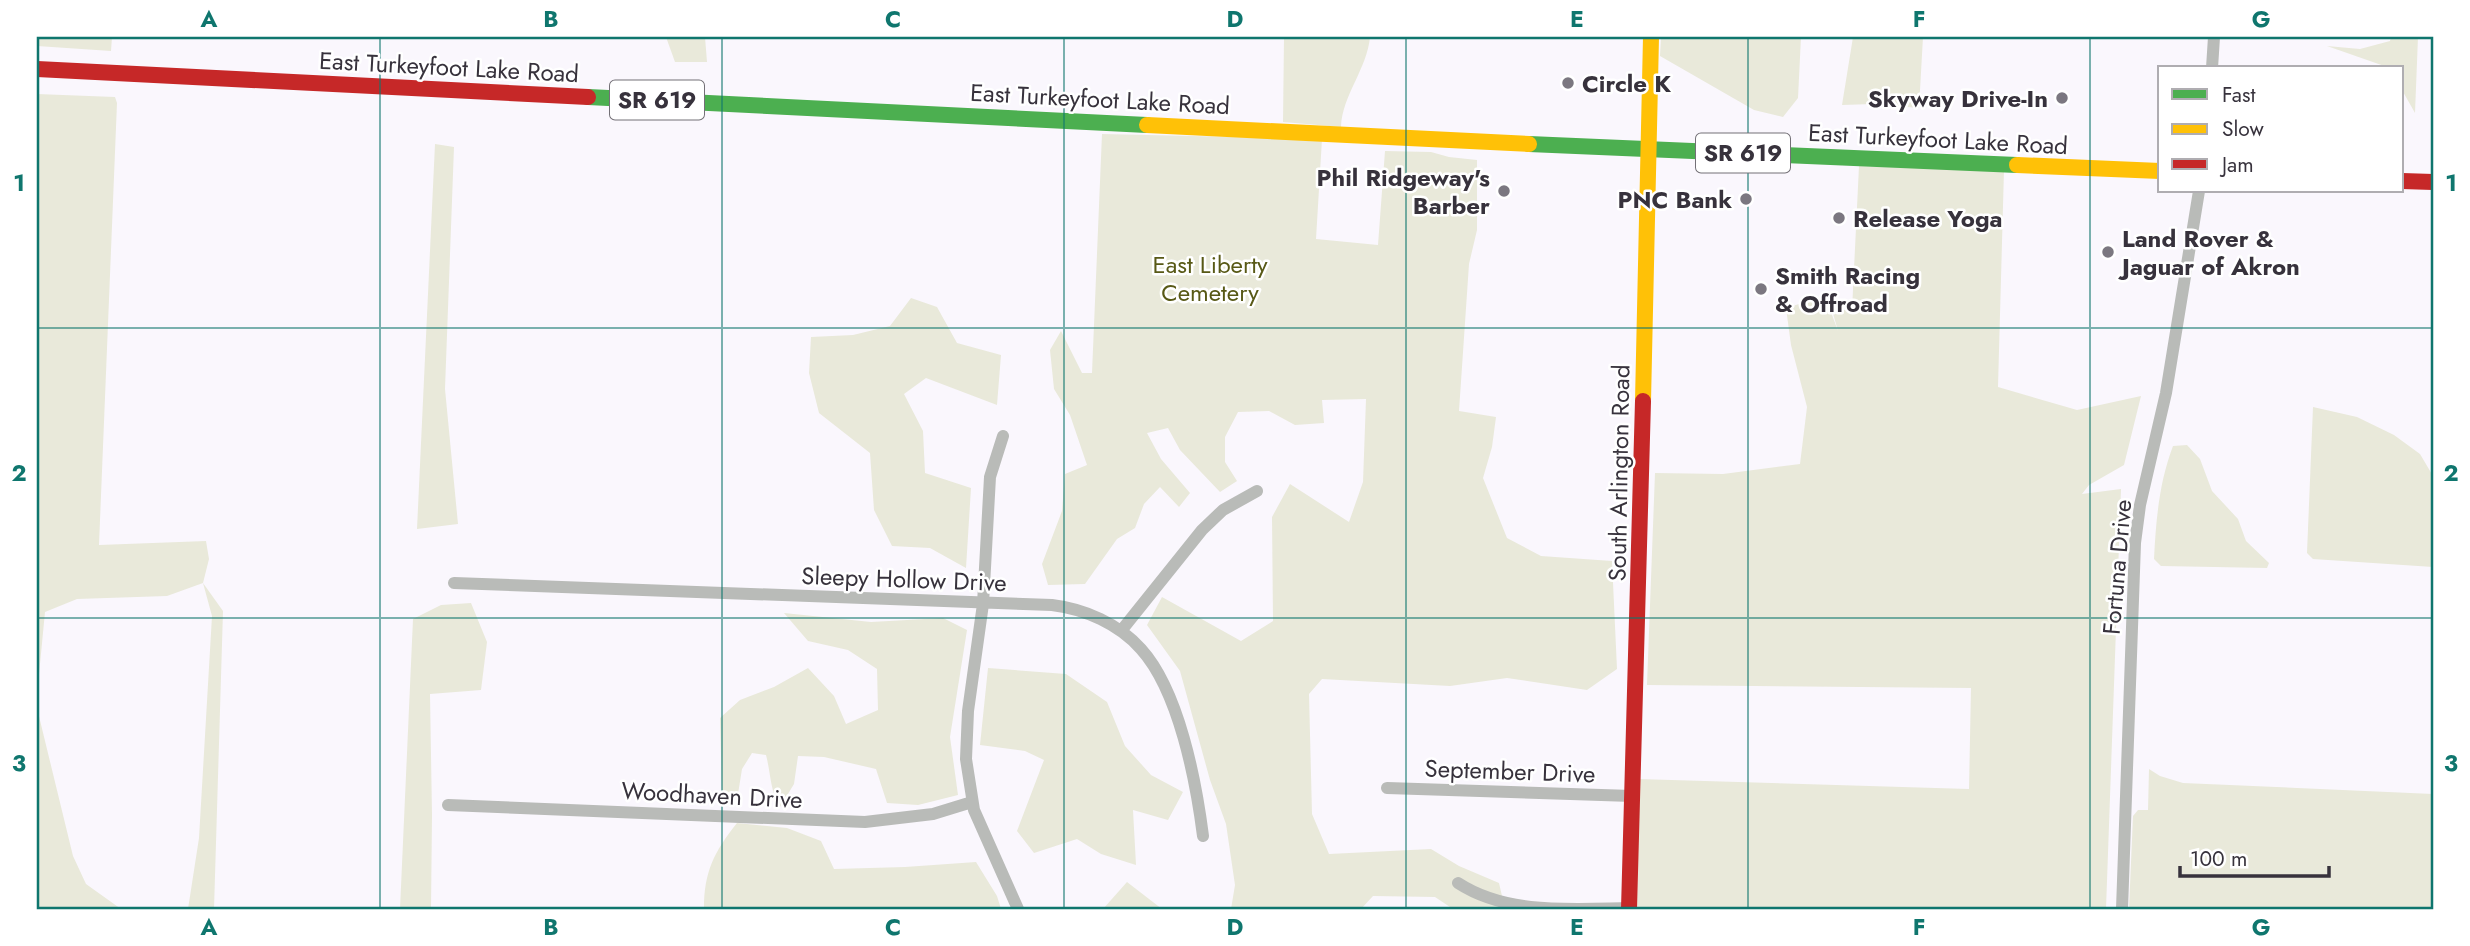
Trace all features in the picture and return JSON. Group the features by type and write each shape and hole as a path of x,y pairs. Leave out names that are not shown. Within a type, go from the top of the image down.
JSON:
{"main road":[{"name":"South Arlington Road","path":"1629,909 1651,37"},
{"name":"East Turkeyfoot Lake Road","path":"37,69 1647,150 2158,171"},
{"path":"2404,181 2433,182"}],"street":[{"path":"2212,66 2214,37"},
{"name":"Fortuna Drive","path":"2122,909 2135,543 2140,505 2152,463 2173,356 2199,192"},
{"path":"1003,436 990,477 984,604 965,738 972,802 1018,909"},
{"path":"1121,631 1202,530 1223,510 1256,491"},
{"name":"Sleepy Hollow Drive","path":"454,583 1058,606 1092,616 1121,631 1141,648 1153,666 1175,714 1194,777 1203,836"},
{"name":"September Drive","path":"1387,788 1632,796"},
{"name":"Woodhaven Drive","path":"448,805 865,822 933,814 972,802"},
{"path":"1458,883 1481,896 1512,904 1629,909"}],"green space":[{"path":"37,37 112,37 111,51 37,46"},
{"path":"666,37 705,37 707,62 675,62"},
{"path":"1284,37 1370,37 1368,49 1342,116 1341,127 1283,122"},
{"path":"1661,37 1801,37 1798,98 1783,117 1754,110 1660,56"},
{"path":"1853,37 1923,37 1919,108 1873,104 1842,105"},
{"path":"2391,37 2418,37 2415,113 2404,94 2404,66 2384,66 2327,46 2360,49 2390,41"},
{"path":"37,94 115,97 117,103 99,545 206,541 209,559 203,583 167,596 77,599 45,612 37,695"},
{"name":"East Liberty Cemetery","path":"1102,134 1322,139 1316,239 1378,245 1385,151 1431,152 1477,160 1477,230 1469,264 1459,411 1496,417 1492,447 1483,478 1507,538 1541,556 1612,561 1617,669 1587,690 1507,678 1450,686 1322,679 1309,694 1312,814 1329,854 1431,849 1459,866 1499,883 1505,909 1453,909 1435,897 1373,896 1361,909 1231,909 1235,885 1226,824 1210,780 1180,671 1147,625 1162,597 1241,641 1273,621 1272,517 1290,484 1349,522 1363,482 1366,399 1322,400 1324,423 1295,425 1269,411 1238,412 1225,437 1225,462 1237,481 1220,492 1180,450 1168,428 1147,433 1161,459 1190,493 1179,507 1160,487 1144,504 1135,528 1117,539 1085,584 1048,585 1042,564 1062,511 1065,474 1087,465 1070,415 1054,389 1050,350 1061,331 1082,373 1092,373"},
{"path":"435,144 454,147 445,389 458,524 417,529"},
{"path":"1859,166 2004,170 1998,387 2077,410 2141,396 2124,465 2089,485 2082,494 2121,489 2106,909 1637,909 1638,779 1969,789 1971,688 1647,685 1655,473 1723,474 1800,464 1807,407 1791,345 1786,308 1825,296 1838,331 1832,310 1852,310"},
{"path":"911,298 937,307 957,343 1001,355 997,405 926,378 904,394 923,431 925,473 971,488 966,568 930,548 892,546 874,510 870,453 819,413 809,373 811,337 853,335 890,326"},
{"path":"2313,407 2357,417 2394,435 2420,454 2433,476 2433,567 2313,559 2307,553"},
{"path":"2187,445 2200,459 2212,491 2238,519 2246,541 2269,563 2267,568 2161,566 2154,559 2159,502 2168,460 2173,446"},
{"path":"203,583 223,611 214,909 188,909 199,838 212,616"},
{"path":"471,603 487,642 481,690 430,694 431,909 400,909 413,619 441,605"},
{"path":"784,613 871,622 943,618 967,630 950,737 958,795 918,805 887,803 876,769 824,757 798,756 794,784 780,807 772,789 766,755 752,753 742,769 738,794 722,792 720,718 740,700 774,687 808,668 834,696 846,724 878,710 877,669 848,650 808,641"},
{"path":"988,668 1066,674 1107,702 1125,746 1151,775 1183,792 1168,820 1133,810 1136,865 1101,854 1077,839 1034,853 1017,831 1044,760 1025,751 980,745"},
{"path":"37,708 73,856 86,884 121,909 37,909"},
{"path":"2149,769 2160,776 2183,783 2433,794 2433,909 2129,909 2133,816 2138,810 2148,810"},
{"path":"737,823 787,828 821,841 834,869 976,862 997,896 1001,909 704,909 708,873 722,843"},
{"path":"1127,882 1162,909 1103,909"}],"traffic: fast":[{"path":"588,97 1147,125"},
{"path":"1529,144 2017,165"}],"traffic: slow":[{"path":"1643,401 1651,37"},
{"path":"1147,125 1529,144"},
{"path":"2017,165 2158,171"}],"traffic: jam":[{"path":"37,69 588,97"},
{"path":"2404,181 2433,182"},
{"path":"1629,909 1643,401"}],"place":[{"name":"Circle K","path":"1568,83"},
{"name":"Skyway Drive-In","path":"2062,98"},
{"name":"Phil Ridgeway's Barber","path":"1504,191"},
{"name":"PNC Bank","path":"1746,199"},
{"name":"Release Yoga","path":"1839,218"},
{"name":"Land Rover & Jaguar of Akron","path":"2108,252"},
{"name":"Smith Racing & Offroad","path":"1761,289"}]}
